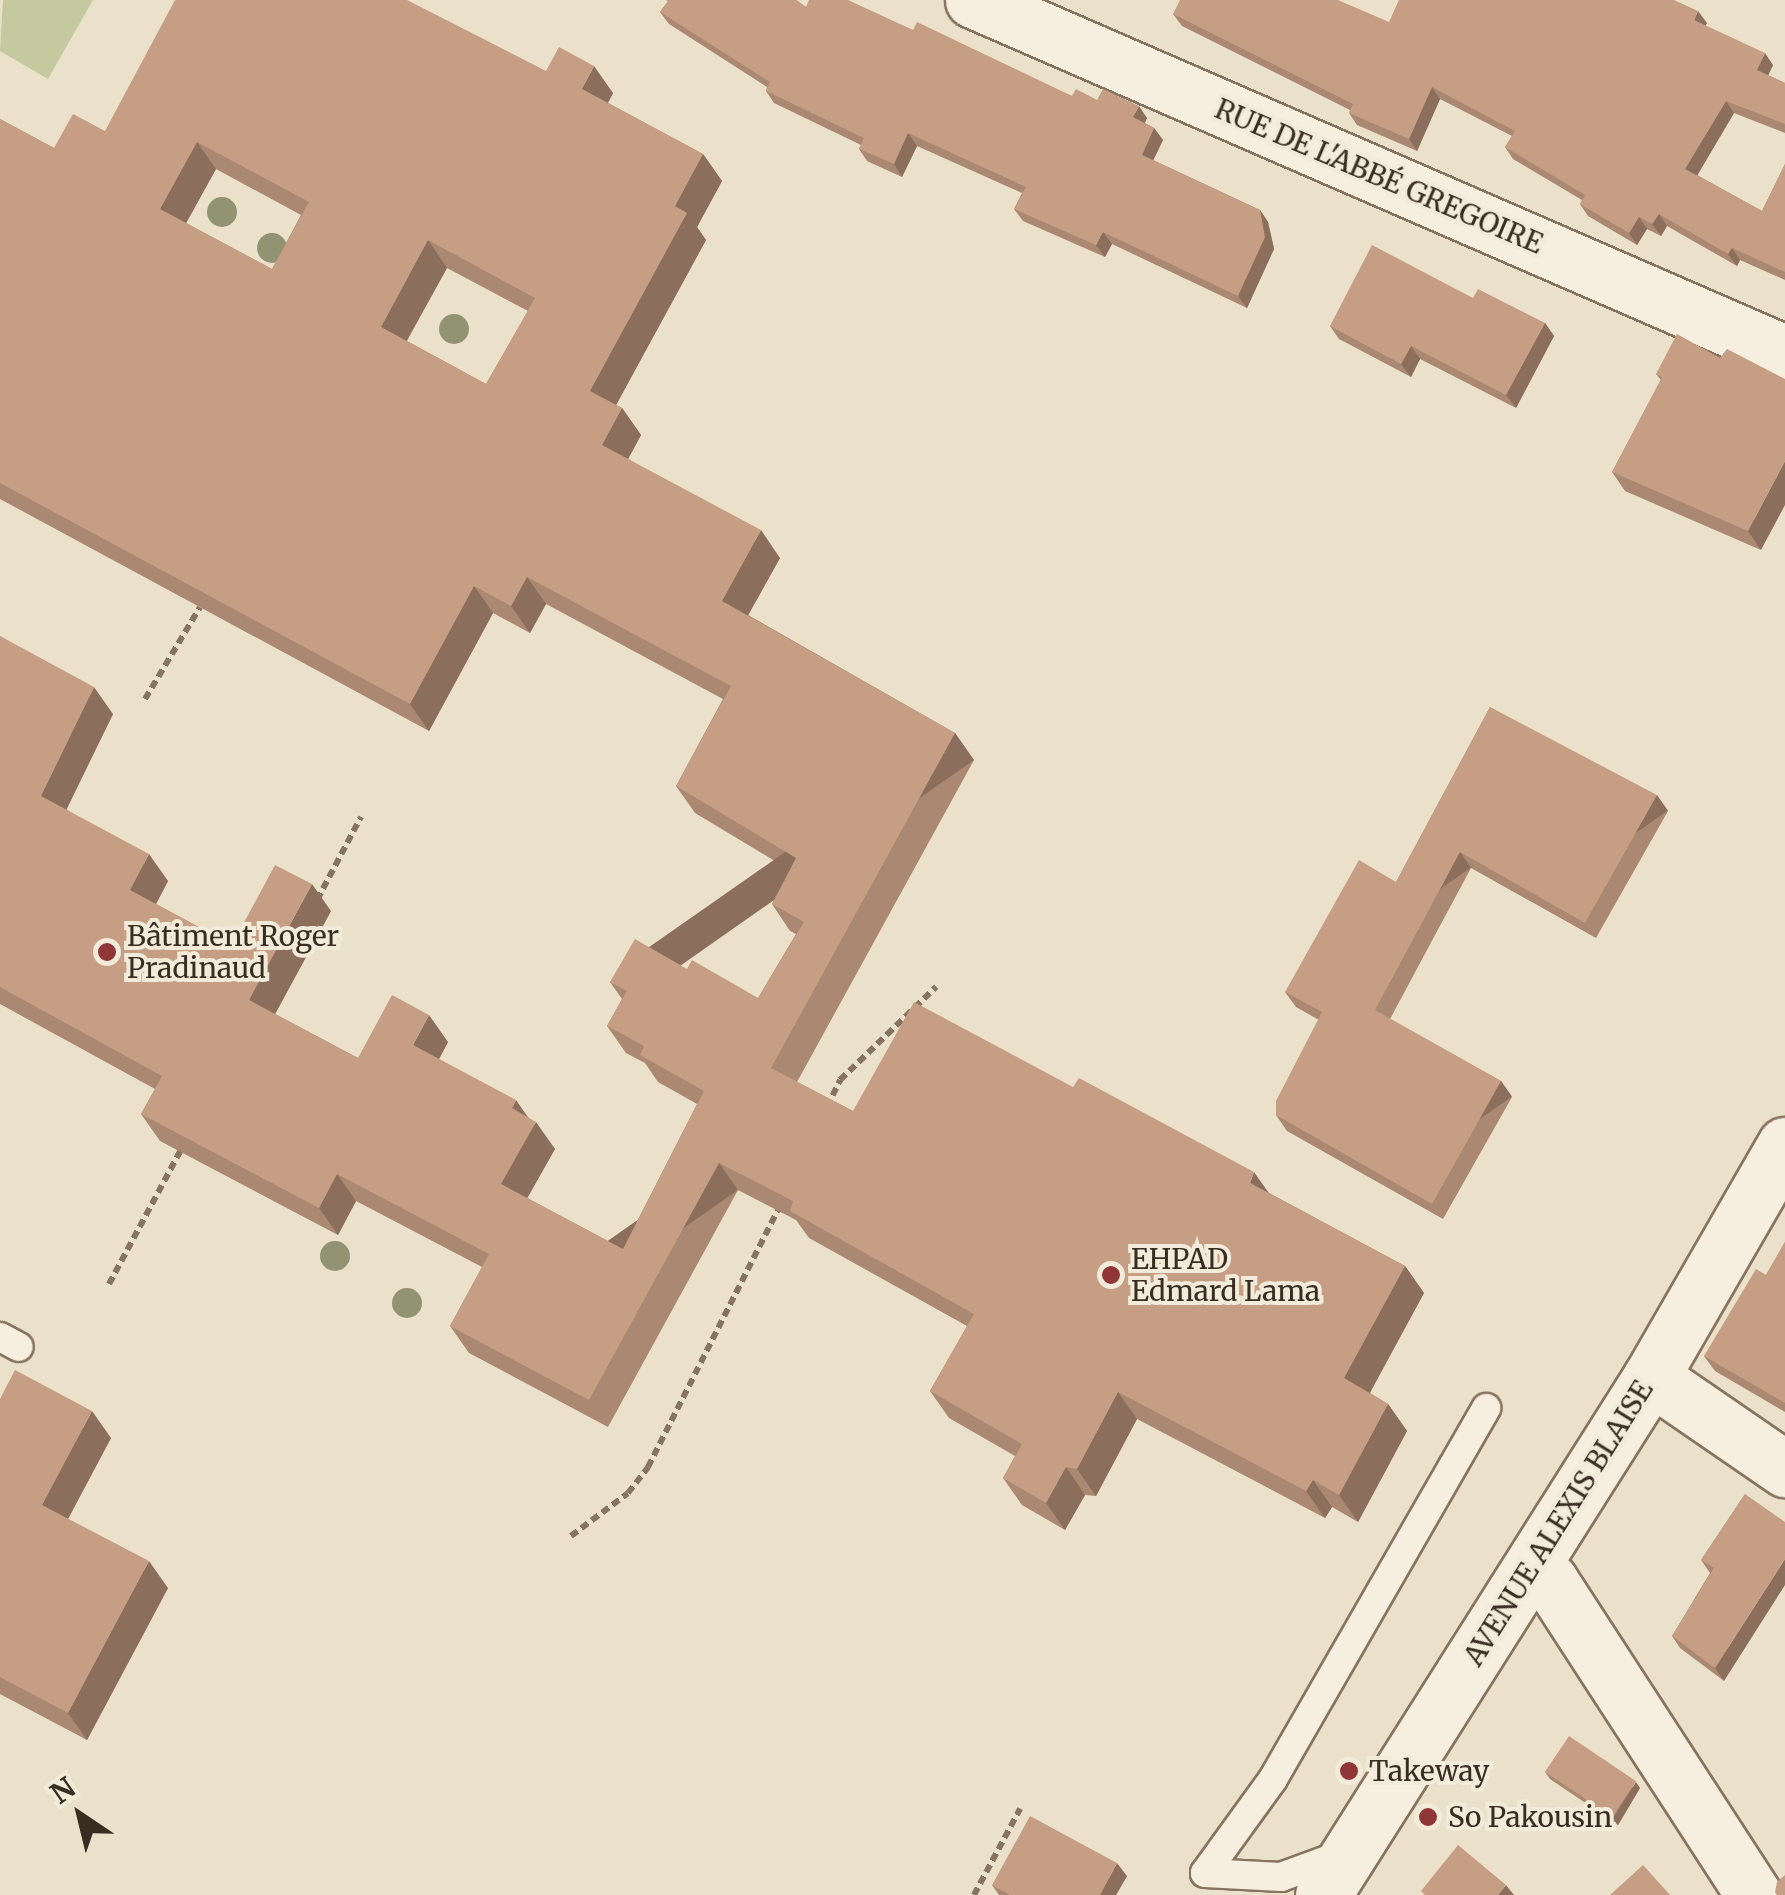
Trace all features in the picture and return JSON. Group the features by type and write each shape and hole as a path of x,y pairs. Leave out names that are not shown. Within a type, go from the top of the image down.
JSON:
{"street":[{"name":"RUE DE L'ABBÉ GREGOIRE","path":"973,0 1785,353"},
{"name":"AVENUE ALEXIS BLAISE","path":"1348,1877 1650,1377 1785,1145"},
{"path":"1650,1377 1785,1469"},
{"path":"1530,1572 1550,1581 1754,1895"}],"lane":[{"path":"1212,1884 1486,1408"},
{"path":"1212,1884 1281,1876 1348,1877"}],"path":[{"path":"145,700 200,607"},
{"path":"306,919 362,818"},
{"path":"824,1114 840,1080 936,986"},
{"path":"109,1284 187,1140"},
{"path":"571,1536 628,1493 648,1467 784,1198"},
{"path":"974,1895 1020,1808"}],"green space":[{"path":"3,0 93,0 48,79 0,51"}],"building":[{"path":"175,0 407,0 546,71 559,47 594,66 582,89 703,154 675,206 687,213 590,391 622,408 602,445 761,530 722,601 955,733 771,1068 853,1111 914,1002 1073,1087 1079,1078 1254,1172 1250,1183 1405,1266 1344,1378 1388,1404 1339,1495 1313,1480 1306,1491 1118,1392 1077,1469 1066,1467 1046,1503 1003,1478 1022,1444 930,1391 974,1314 790,1211 793,1201 719,1163 589,1400 450,1326 489,1254 337,1174 319,1208 141,1114 162,1076 0,987 0,636 94,687 41,796 149,854 130,890 232,945 275,865 312,884 249,1000 358,1058 392,995 429,1015 413,1045 516,1100 512,1108 536,1122 501,1184 623,1249 704,1091 640,1055 644,1046 607,1026 627,991 610,982 635,939 687,969 692,960 758,998 804,922 772,904 796,858 676,786 731,686 527,577 511,606 474,586 410,704 0,483 0,119 54,148 73,114 105,131","holes":["197,142 309,202 272,269 160,209","428,240 535,298 486,384 381,327"]},
{"path":"669,0 796,0 806,7 809,0 848,0 913,30 917,22 1072,96 1076,89 1097,100 1103,89 1139,106 1133,117 1154,128 1142,155 1260,210 1265,237 1238,296 1103,232 1096,245 1014,209 1026,187 908,133 894,164 859,149 864,138 766,91 770,82 660,12"},
{"path":"1180,0 1338,0 1389,22 1399,0 1674,0 1698,11 1694,20 1765,53 1757,70 1785,83 1785,124 1726,101 1685,169 1762,211 1785,164 1785,272 1732,248 1728,254 1659,214 1652,224 1639,217 1629,233 1580,204 1585,195 1505,147 1515,131 1432,87 1409,139 1349,113 1353,104 1173,14"},
{"path":"1372,245 1473,298 1478,289 1545,323 1506,395 1411,346 1401,364 1330,326"},
{"path":"1677,334 1720,358 1727,349 1785,379 1785,461 1748,531 1612,472 1662,377 1656,374"},
{"path":"1490,707 1657,795 1585,923 1460,852 1375,1010 1501,1081 1432,1204 1276,1115 1276,1101 1322,1012 1285,992 1359,860 1396,882"},
{"path":"1785,1242 1785,1403 1704,1356 1756,1269 1766,1275"},
{"path":"15,1370 92,1411 42,1505 149,1561 68,1713 0,1677 0,1399"},
{"path":"1745,1494 1785,1522 1785,1559 1715,1668 1672,1636 1714,1568 1701,1560"},
{"path":"1569,1736 1636,1781 1612,1817 1545,1772"},
{"path":"1030,1816 1117,1863 1100,1895 1010,1895 992,1885"},
{"path":"1458,1845 1506,1885 1498,1895 1425,1895 1421,1891"},
{"path":"1643,1865 1670,1895 1610,1895"},
{"path":"1785,1875 1785,1895 1777,1895 1777,1882"}],"place":[{"name":"Bâtiment Roger Pradinaud","path":"107,952"},
{"name":"EHPAD Edmard Lama","path":"1111,1275"},
{"name":"Takeway","path":"1349,1771"},
{"name":"So Pakousin","path":"1428,1817"}]}
